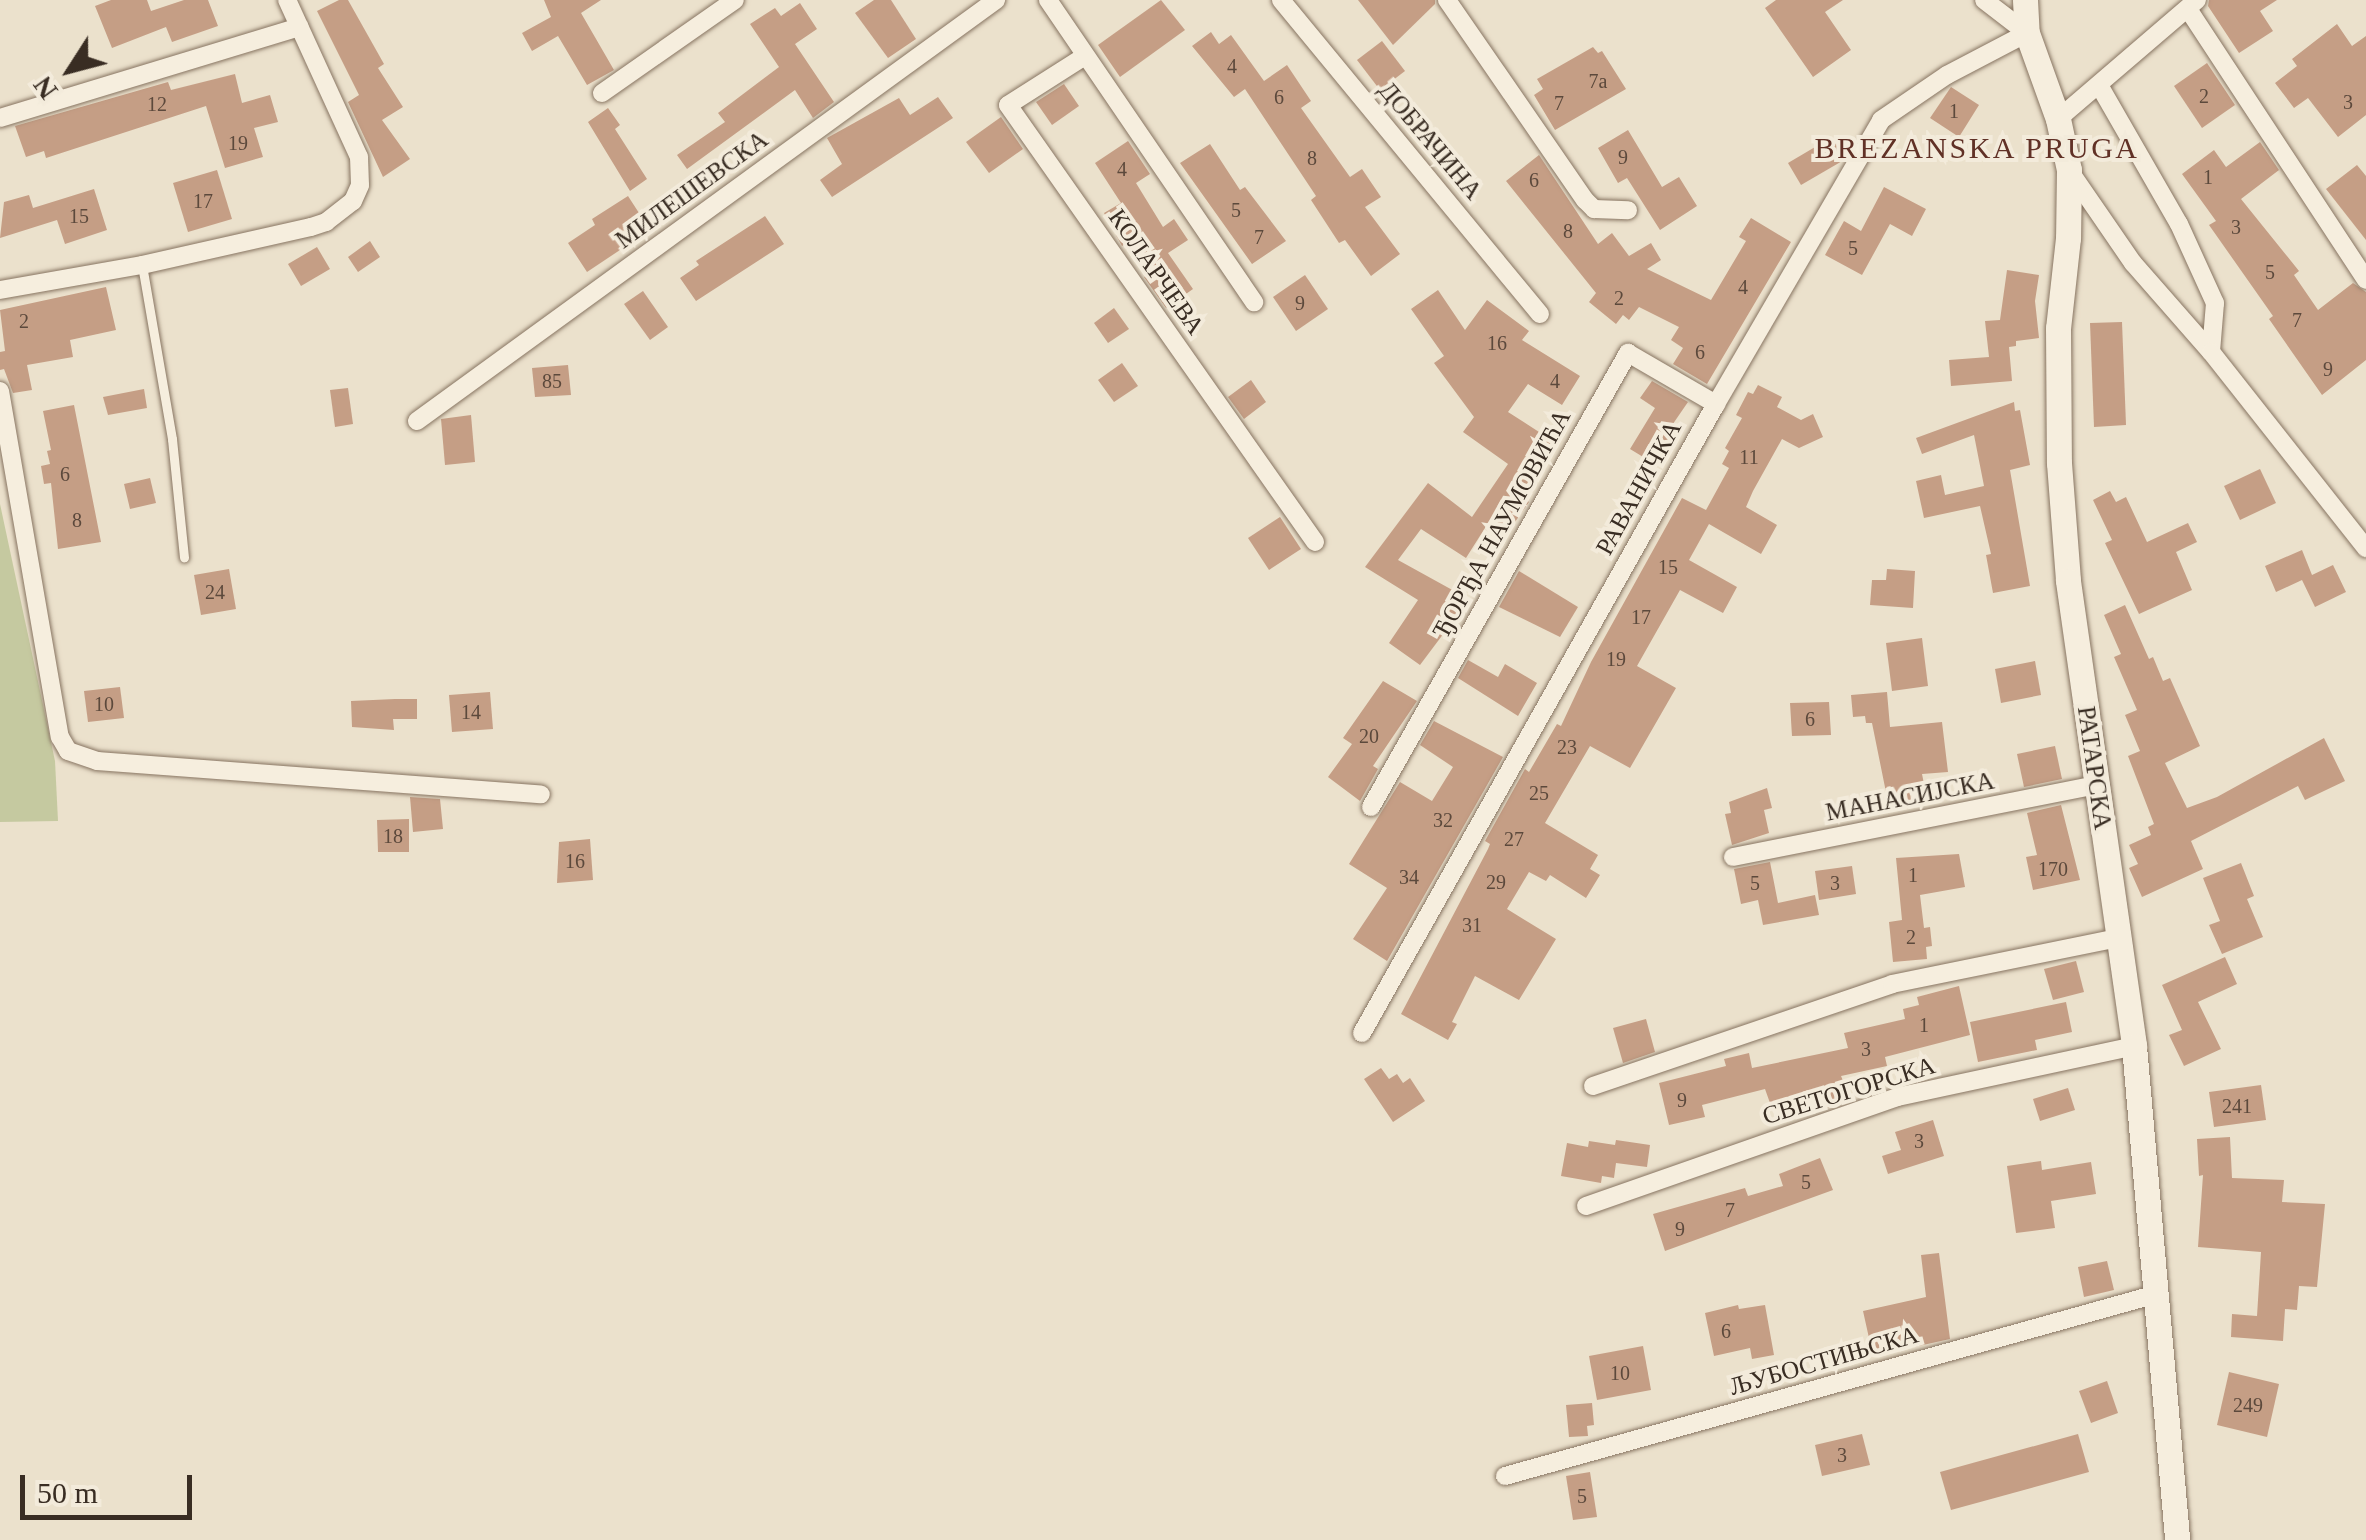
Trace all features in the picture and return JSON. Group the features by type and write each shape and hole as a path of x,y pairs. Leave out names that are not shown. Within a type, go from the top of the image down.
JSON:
{"street":[{"path":"0,290 142,266 326,222 353,202 360,185 359,157 288,0"},
{"path":"602,93 735,0"},
{"name":"МИЛЕШЕВСКА","path":"416,421 996,0"},
{"path":"1048,0 1254,302"},
{"name":"ДОБРАЧИНА","path":"1281,0 1540,314"},
{"path":"1448,0 1585,200 1594,209 1628,210"},
{"path":"1984,0 2027,33"},
{"name":"РАТАРСКА","path":"2024,0 2027,33 2058,119 2069,170 2068,238 2058,328 2058,463 2068,581 2134,1046 2178,1540"},
{"path":"2058,119 2192,4 2366,280"},
{"path":"0,118 299,27"},
{"name":"РАВАНИЧКА","path":"1362,1033 1716,404 1881,120 1947,75 2027,33"},
{"name":"КОЛАРЧЕВА","path":"1086,56 1008,105 1316,542"},
{"path":"2100,84 2180,224 2215,303 2211,352"},
{"path":"2069,170 2133,264 2211,352 2366,548"},
{"name":"ЂОРЂА НАУМОВИЋА","path":"1371,807 1628,353 1716,404"},
{"path":"0,391 60,737 68,752 98,761 541,794"},
{"name":"МАНАСИЈСКА","path":"1734,857 2096,785"},
{"path":"1592,1086 1892,984 2118,938"},
{"name":"СВЕТОГОРСКА","path":"1586,1206 1897,1098 2134,1046"},
{"name":"ЉУБОСТИЊСКА","path":"1506,1476 2157,1294"}],"lane":[{"path":"142,266 172,438 184,557"}],"green space":[{"path":"0,504 55,761 58,821 0,822"}],"building":[{"path":"111,0 147,0 151,11 184,0 208,0 218,26 172,42 166,27 112,48 95,6"},
{"path":"339,0 348,0 384,64 378,68 403,107 382,120 410,159 383,177 348,102 359,95 317,11"},
{"path":"544,0 601,0 581,13 614,70 587,85 558,36 532,51 522,33 551,17"},
{"path":"874,0 891,0 916,39 888,58 855,13"},
{"path":"1161,0 1185,30 1120,77 1098,45"},
{"path":"1358,0 1435,0 1435,4 1393,45"},
{"path":"1776,0 1843,0 1825,12 1851,50 1813,77 1765,8"},
{"path":"2209,0 2277,0 2260,11 2273,31 2239,53 2208,6"},
{"path":"800,3 817,29 795,44 834,102 813,118 795,90 687,169 677,155 725,122 718,113 779,67 750,24 775,8 781,16"},
{"path":"2337,24 2352,46 2366,36 2366,115 2338,137 2308,98 2294,108 2275,83 2297,66 2292,59"},
{"path":"1211,32 1219,44 1231,35 1264,81 1287,65 1311,101 1301,108 1350,177 1362,169 1381,197 1365,207 1400,254 1371,276 1345,240 1339,243 1311,200 1316,196 1245,89 1234,97 1192,46"},
{"path":"1382,41 1405,71 1380,90 1357,60"},
{"path":"1593,47 1598,53 1602,51 1626,89 1555,130 1534,95 1543,89 1537,79"},
{"path":"2207,63 2235,105 2202,128 2174,86"},
{"path":"235,74 242,103 270,95 278,122 254,128 263,157 225,168 206,106 46,158 44,151 26,157 15,126 168,82 171,90"},
{"path":"1064,84 1079,106 1052,125 1036,102"},
{"path":"1951,87 1979,105 1959,137 1930,118"},
{"path":"938,97 953,118 832,197 820,180 842,164 827,138 899,98 910,115"},
{"path":"608,108 620,125 615,129 647,179 630,191 588,122"},
{"path":"1001,117 1023,149 989,173 966,142"},
{"path":"1628,130 1662,187 1679,177 1697,206 1660,230 1627,178 1618,183 1598,148"},
{"path":"1832,137 1844,160 1801,185 1788,163"},
{"path":"1128,141 1150,174 1136,183 1163,227 1174,219 1188,240 1168,253 1193,289 1166,308 1144,277 1154,270 1134,239 1122,246 1104,213 1121,203 1095,163"},
{"path":"2260,142 2279,170 2241,199 2299,271 2294,275 2318,310 2353,283 2366,292 2366,360 2322,395 2209,225 2216,221 2182,174 2214,150 2226,167"},
{"path":"1210,144 1240,190 1245,187 1286,241 1252,264 1180,163"},
{"path":"1539,155 1598,244 1612,233 1629,256 1651,243 1661,260 1647,269 1711,300 1746,241 1739,237 1751,218 1791,242 1707,384 1673,364 1683,348 1671,340 1679,327 1639,307 1629,320 1623,315 1616,324 1589,302 1596,293 1506,181"},
{"path":"2357,165 2366,176 2366,240 2326,189"},
{"path":"217,170 232,219 188,232 173,183"},
{"path":"1884,187 1926,209 1912,236 1890,224 1862,275 1825,255 1844,221 1861,231"},
{"path":"94,189 107,230 65,244 57,220 0,238 4,202 29,195 33,208"},
{"path":"628,196 650,230 587,272 568,243 595,225 592,219"},
{"path":"765,216 784,244 696,301 680,278 699,265 696,261"},
{"path":"370,241 380,257 358,272 348,257"},
{"path":"317,247 330,269 301,286 288,264"},
{"path":"2007,270 2039,275 2035,301 2039,338 2016,341 2016,346 2009,347 2012,381 1951,386 1949,360 1989,357 1985,321 2000,320"},
{"path":"1305,275 1328,309 1296,331 1273,297"},
{"path":"106,287 116,330 70,340 73,357 27,365 32,390 13,393 4,369 0,370 0,352 5,351 0,310"},
{"path":"1438,290 1465,330 1487,300 1529,331 1522,340 1580,376 1562,405 1528,384 1508,412 1553,441 1520,495 1529,502 1508,532 1490,520 1466,558 1421,529 1398,560 1456,592 1452,598 1465,605 1420,665 1389,643 1418,600 1365,567 1428,483 1472,517 1508,464 1463,432 1474,417 1434,363 1444,356 1411,309"},
{"path":"643,291 668,327 650,340 624,304"},
{"path":"1114,308 1129,329 1108,343 1094,323"},
{"path":"2122,322 2126,425 2094,427 2090,323"},
{"path":"1122,363 1138,386 1114,402 1098,380"},
{"path":"568,365 571,395 535,397 532,368"},
{"path":"1251,380 1266,402 1244,419 1228,397"},
{"path":"1652,381 1688,402 1666,434 1675,439 1658,466 1630,449 1655,408 1640,398"},
{"path":"1758,385 1782,397 1777,407 1801,420 1813,414 1823,437 1799,448 1782,439 1753,491 1746,507 1777,525 1761,554 1709,524 1689,560 1737,587 1723,613 1680,590 1637,666 1676,688 1630,768 1590,746 1545,823 1598,855 1590,869 1600,875 1586,898 1550,875 1546,881 1529,872 1507,909 1556,939 1519,1000 1475,976 1452,1022 1457,1024 1448,1040 1401,1014 1488,849 1490,844 1485,841 1525,769 1529,772 1557,724 1561,726 1591,662 1682,498 1706,510 1729,468 1722,464 1729,451 1725,448 1742,418 1736,415 1748,392 1753,394"},
{"path":"348,388 353,424 335,427 330,390"},
{"path":"144,389 147,408 108,415 103,397"},
{"path":"2014,402 2015,411 2020,410 2030,465 2010,470 2030,586 1993,593 1986,555 1991,554 1980,506 1924,518 1916,481 1941,475 1945,495 1984,486 1974,435 1922,454 1916,438"},
{"path":"74,405 101,542 58,549 51,483 44,484 41,466 50,464 47,451 51,450 43,411"},
{"path":"471,415 475,462 445,465 441,419"},
{"path":"2260,469 2276,503 2240,520 2224,486"},
{"path":"150,478 156,503 130,509 124,484"},
{"path":"2110,491 2116,502 2126,497 2147,542 2188,523 2197,542 2176,552 2192,590 2139,614 2105,543 2112,540 2093,500"},
{"path":"1280,517 1301,549 1269,570 1248,538"},
{"path":"2302,550 2312,575 2333,565 2346,592 2315,607 2302,580 2276,592 2265,566"},
{"path":"229,569 236,609 201,615 194,575"},
{"path":"1887,569 1915,571 1913,608 1870,605 1872,580 1886,580"},
{"path":"1519,571 1578,607 1560,637 1499,607"},
{"path":"2125,605 2149,659 2153,657 2163,681 2170,678 2200,746 2165,763 2187,808 2217,797 2324,738 2345,781 2305,800 2298,786 2191,841 2203,869 2142,897 2129,868 2138,864 2129,845 2151,835 2148,827 2154,824 2128,756 2140,751 2125,715 2137,710 2114,657 2121,654 2104,615"},
{"path":"1922,638 1928,686 1892,691 1886,643"},
{"path":"1468,660 1498,677 1505,664 1537,683 1518,716 1458,678"},
{"path":"2035,661 2041,695 2001,703 1995,669"},
{"path":"1383,681 1417,701 1373,766 1378,769 1360,801 1328,777 1352,744 1343,738"},
{"path":"120,687 124,718 88,722 84,691"},
{"path":"490,692 493,729 452,732 449,695"},
{"path":"1887,692 1890,727 1942,722 1948,772 1922,774 1928,804 1890,812 1872,723 1866,723 1865,716 1853,717 1851,695"},
{"path":"417,699 417,719 393,719 394,730 352,727 351,701"},
{"path":"1829,702 1831,735 1792,736 1790,703"},
{"path":"1434,721 1503,757 1387,961 1353,939 1387,888 1349,864 1400,782 1432,801 1453,767 1420,745"},
{"path":"2055,746 2062,779 2024,787 2017,754"},
{"path":"1767,788 1772,808 1764,810 1769,833 1732,845 1725,814 1731,813 1729,802"},
{"path":"410,797 440,799 443,829 413,832"},
{"path":"2061,805 2080,880 2033,890 2026,857 2037,855 2027,813"},
{"path":"409,819 409,852 378,852 377,820"},
{"path":"590,839 593,880 557,883 559,842"},
{"path":"1959,854 1965,887 1920,895 1924,928 1930,927 1932,946 1926,947 1927,959 1893,962 1889,922 1902,920 1896,858"},
{"path":"1770,862 1778,903 1815,895 1819,915 1763,925 1758,900 1741,904 1734,869"},
{"path":"2241,863 2254,896 2247,899 2263,937 2222,954 2209,925 2220,921 2203,878"},
{"path":"1852,866 1856,894 1819,900 1815,871"},
{"path":"2225,957 2237,984 2198,1002 2221,1049 2184,1066 2169,1035 2182,1030 2162,985"},
{"path":"2076,961 2084,992 2053,1000 2044,969"},
{"path":"1959,986 1970,1035 1885,1057 1887,1066 1841,1076 1851,1100 1828,1108 1825,1098 1793,1105 1791,1096 1770,1103 1765,1089 1702,1105 1705,1117 1669,1125 1659,1083 1726,1066 1724,1059 1749,1053 1752,1068 1848,1048 1844,1033 1905,1019 1903,1009 1919,1005 1917,997"},
{"path":"2066,1002 2072,1032 2035,1040 2037,1050 1978,1062 1970,1022"},
{"path":"1646,1019 1655,1052 1623,1063 1613,1028"},
{"path":"1381,1068 1389,1079 1397,1074 1403,1083 1410,1078 1425,1101 1393,1122 1364,1079"},
{"path":"2261,1085 2266,1120 2214,1127 2209,1092"},
{"path":"2068,1088 2075,1110 2040,1121 2033,1099"},
{"path":"1933,1120 1944,1156 1888,1174 1882,1156 1901,1150 1895,1132"},
{"path":"2230,1137 2232,1178 2284,1180 2282,1202 2325,1204 2317,1287 2299,1286 2297,1310 2285,1309 2283,1341 2231,1337 2232,1314 2257,1316 2261,1252 2198,1247 2203,1175 2199,1176 2197,1139"},
{"path":"1616,1140 1650,1145 1647,1167 1616,1163 1614,1178 1602,1176 1601,1183 1561,1176 1567,1143 1588,1147 1589,1141 1615,1145"},
{"path":"1820,1158 1833,1190 1665,1251 1653,1214 1745,1188 1748,1196 1783,1186 1779,1174"},
{"path":"2041,1161 2042,1170 2091,1162 2096,1194 2051,1201 2055,1228 2016,1233 2007,1166"},
{"path":"1939,1253 1950,1339 1873,1356 1863,1311 1926,1297 1921,1255"},
{"path":"2107,1261 2114,1290 2084,1297 2078,1267"},
{"path":"1738,1305 1739,1309 1765,1305 1774,1355 1752,1359 1750,1348 1714,1356 1705,1313"},
{"path":"1643,1346 1651,1390 1597,1400 1589,1356"},
{"path":"2229,1372 2279,1384 2267,1437 2217,1425"},
{"path":"2107,1381 2118,1413 2091,1423 2079,1391"},
{"path":"1592,1403 1594,1425 1587,1426 1588,1436 1569,1437 1566,1405"},
{"path":"1862,1434 1870,1465 1822,1476 1815,1445"},
{"path":"2078,1434 2089,1472 1951,1510 1940,1472"},
{"path":"1590,1472 1597,1517 1573,1520 1566,1476"}],"district":[{"name":"BREZANSKA PRUGA","path":"1977,148"}]}
